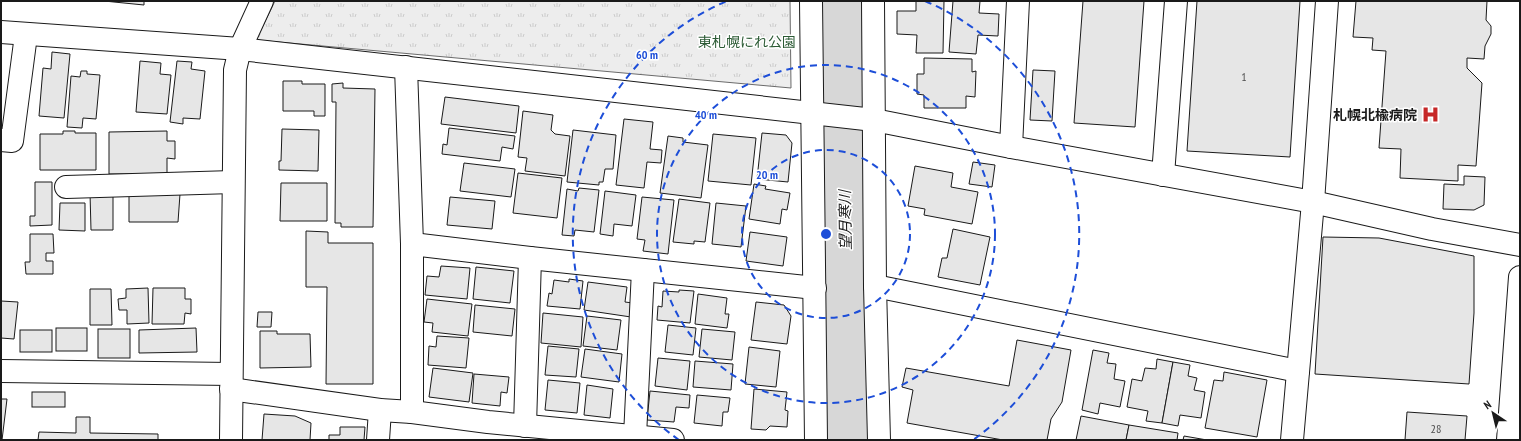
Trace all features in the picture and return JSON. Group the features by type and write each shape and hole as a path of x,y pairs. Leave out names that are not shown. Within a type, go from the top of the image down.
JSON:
{"street":[{"path":"231,440 235,70 240,49 262,1"},
{"path":"811,1 819,114 815,288 816,440"},
{"path":"873,1 868,119 875,286 879,440"},
{"path":"1011,147 1018,1"},
{"path":"1163,175 1176,1"},
{"path":"1292,440 1314,202 1327,1"},
{"path":"1,32 26,35 240,49 868,119 1011,147 1314,202 1432,229 1520,245"},
{"path":"1,140 12,141 26,35"},
{"path":"406,67 412,244 412,412"},
{"path":"66,187 233,182"},
{"path":"412,244 815,288"},
{"path":"526,426 530,258"},
{"path":"635,436 643,270"},
{"path":"1508,440 1520,277"},
{"path":"875,286 1298,371"},
{"path":"1,371 231,381 380,410 412,412 488,431 526,426 599,436 635,436 673,440"},
{"path":"378,440 380,410"}],"green space":[{"name":"東札幌にれ公園","path":"275,1 790,1 791,88 256,40"}],"building":[{"path":"104,1 144,1 144,5"},
{"path":"916,1 944,1 943,53 916,53 917,35 897,34 897,11 916,11"},
{"path":"953,1 980,1 979,13 999,14 998,36 978,35 976,54 949,52"},
{"path":"1083,1 1144,1 1135,127 1074,123"},
{"name":"札幌北楡病院","path":"1197,1 1300,1 1290,157 1187,151"},
{"name":"札幌北楡病院","path":"1356,1 1487,1 1486,20 1491,26 1491,34 1485,46 1484,59 1467,58 1467,68 1482,83 1476,166 1458,165 1458,181 1400,178 1401,149 1379,148 1386,51 1372,50 1373,38 1353,37"},
{"path":"52,52 70,54 64,118 39,116 43,68 51,69"},
{"path":"924,58 972,59 972,72 976,71 975,97 966,96 966,108 924,108 924,95 917,94 917,74 924,74"},
{"path":"140,61 161,63 160,74 171,75 167,114 136,112"},
{"path":"177,61 192,62 191,69 205,71 200,119 183,118 183,124 170,122"},
{"path":"1033,70 1055,71 1052,121 1030,120"},
{"path":"81,71 87,71 87,74 100,75 96,119 83,118 82,128 67,127 71,76 80,77"},
{"path":"283,81 302,81 302,84 325,84 325,116 314,116 314,111 283,111"},
{"path":"343,83 343,88 375,89 373,227 341,227 341,223 335,223 336,102 332,102 332,84"},
{"path":"445,97 519,106 516,133 441,124"},
{"path":"523,111 553,115 551,130 555,134 570,136 565,176 525,171 527,158 518,157"},
{"path":"624,119 653,122 650,149 662,150 661,163 647,162 644,188 616,185"},
{"path":"449,128 515,136 513,149 502,147 500,161 442,154 443,144 447,145"},
{"path":"282,129 319,130 318,171 279,170 279,161 281,161"},
{"path":"573,130 616,135 613,169 605,169 603,182 599,182 599,185 567,182"},
{"path":"63,131 75,131 75,133 96,133 96,170 40,170 40,134 63,134"},
{"path":"167,131 167,141 175,141 175,159 167,158 167,174 109,174 109,132"},
{"path":"762,133 786,135 792,143 788,182 757,179"},
{"path":"713,134 756,138 751,185 708,181"},
{"path":"668,136 683,138 683,142 708,145 701,198 660,193"},
{"path":"973,162 995,165 992,187 969,184"},
{"path":"464,163 515,169 511,197 460,191"},
{"path":"915,166 953,173 951,187 978,192 972,224 924,215 925,209 908,206"},
{"path":"518,173 562,178 557,218 513,213"},
{"path":"1464,176 1485,177 1484,205 1474,210 1443,209 1444,184 1464,185"},
{"path":"35,182 52,182 52,225 30,226 30,216 35,216"},
{"path":"281,183 327,183 327,221 280,221"},
{"path":"754,184 766,186 765,189 790,193 787,210 782,209 780,224 749,219"},
{"path":"579,188 599,190 594,232 575,230 574,236 562,235 567,189 578,191"},
{"path":"605,191 636,195 632,226 614,224 613,236 600,234"},
{"path":"90,193 113,193 113,230 91,230"},
{"path":"129,194 180,194 178,222 129,222"},
{"path":"450,197 495,201 492,229 447,225"},
{"path":"642,197 674,200 668,254 643,251 645,240 637,239"},
{"path":"679,199 710,203 705,242 694,241 694,244 673,242"},
{"path":"60,203 85,203 85,231 59,230"},
{"path":"716,203 746,206 741,247 712,244"},
{"path":"953,229 990,237 980,285 938,277 942,258 947,258"},
{"path":"306,231 328,232 328,243 373,243 373,384 326,384 327,287 306,287"},
{"path":"750,232 787,237 783,266 746,261"},
{"path":"30,234 53,234 54,253 46,253 46,261 53,261 53,274 26,274 25,262 30,262"},
{"path":"1323,237 1379,238 1474,256 1474,313 1469,384 1315,374"},
{"path":"441,266 470,268 467,299 425,295 427,276 439,277"},
{"path":"476,267 514,271 510,303 473,299"},
{"path":"569,279 583,281 580,309 547,306 549,293 552,294 554,280 569,282"},
{"path":"588,282 627,287 625,302 633,303 631,317 584,310"},
{"path":"148,288 149,323 127,324 127,310 119,310 118,299 126,298 126,289"},
{"path":"153,288 185,288 185,299 191,299 191,314 185,313 184,324 152,324"},
{"path":"90,289 111,289 112,325 90,325"},
{"path":"679,290 694,291 690,323 657,320 658,306 662,307 663,291 679,292"},
{"path":"698,294 727,298 725,314 729,314 727,328 695,324"},
{"path":"427,299 472,304 468,336 432,332 433,323 424,322"},
{"path":"1,301 18,302 14,339 1,338"},
{"path":"756,302 784,305 791,316 787,344 751,340"},
{"path":"475,305 515,309 512,336 473,332"},
{"path":"258,312 272,312 271,327 257,327"},
{"path":"543,313 583,317 581,347 541,343"},
{"path":"587,316 621,320 617,350 583,346"},
{"path":"668,325 696,328 693,355 665,352"},
{"path":"56,328 87,328 87,351 56,351"},
{"path":"196,328 197,352 139,353 139,330"},
{"path":"98,329 130,329 130,358 98,358"},
{"path":"702,329 735,332 732,360 699,357"},
{"path":"20,330 52,330 52,352 20,352"},
{"path":"260,331 277,331 277,334 310,334 311,367 260,368"},
{"path":"437,336 469,338 466,368 428,365 429,346 436,347"},
{"path":"1017,340 1071,350 1062,402 1051,419 1047,440 1003,440 907,423 913,390 902,387 906,368 1009,386"},
{"path":"548,346 579,349 576,377 545,375"},
{"path":"749,347 780,351 776,387 745,384"},
{"path":"585,349 622,354 619,382 581,377"},
{"path":"1093,350 1109,353 1107,363 1116,364 1114,379 1125,381 1120,407 1100,403 1098,414 1082,410"},
{"path":"658,358 690,361 687,390 655,386"},
{"path":"1157,359 1173,362 1162,423 1146,421 1148,411 1127,407 1132,379 1142,381 1145,368 1156,369"},
{"path":"695,361 733,364 731,390 693,387"},
{"path":"1173,362 1190,365 1188,376 1197,378 1194,390 1205,392 1201,418 1180,415 1178,426 1162,423"},
{"path":"433,368 473,373 469,402 429,397"},
{"path":"1224,372 1267,380 1257,437 1205,428 1214,380 1223,381"},
{"path":"474,374 509,377 507,393 501,392 500,406 472,403"},
{"path":"548,380 580,383 577,413 545,410"},
{"path":"587,385 613,389 610,418 584,415"},
{"path":"754,389 787,392 785,410 788,411 787,427 770,426 766,430 751,429"},
{"path":"650,391 690,395 689,408 676,407 674,422 647,420"},
{"path":"32,392 65,392 65,407 32,407"},
{"path":"697,395 730,398 728,412 723,412 722,426 694,423"},
{"path":"1,399 7,399 2,440 1,440"},
{"path":"1407,412 1467,416 1465,440 1405,440"},
{"path":"264,414 295,416 311,423 310,440 262,440"},
{"path":"1081,416 1129,425 1126,440 1076,440"},
{"path":"76,417 90,417 90,433 158,434 158,440 38,440 39,432 76,433"},
{"path":"1129,425 1178,433 1177,440 1126,440"},
{"path":"340,427 365,427 364,440 329,440 329,435 340,435"},
{"path":"1184,436 1207,440 1183,440"}],"waterway":[{"name":"望月寒川","path":"842,1 847,440"}],"place":[{"name":"札幌北楡病院","path":"1430,115"}]}
